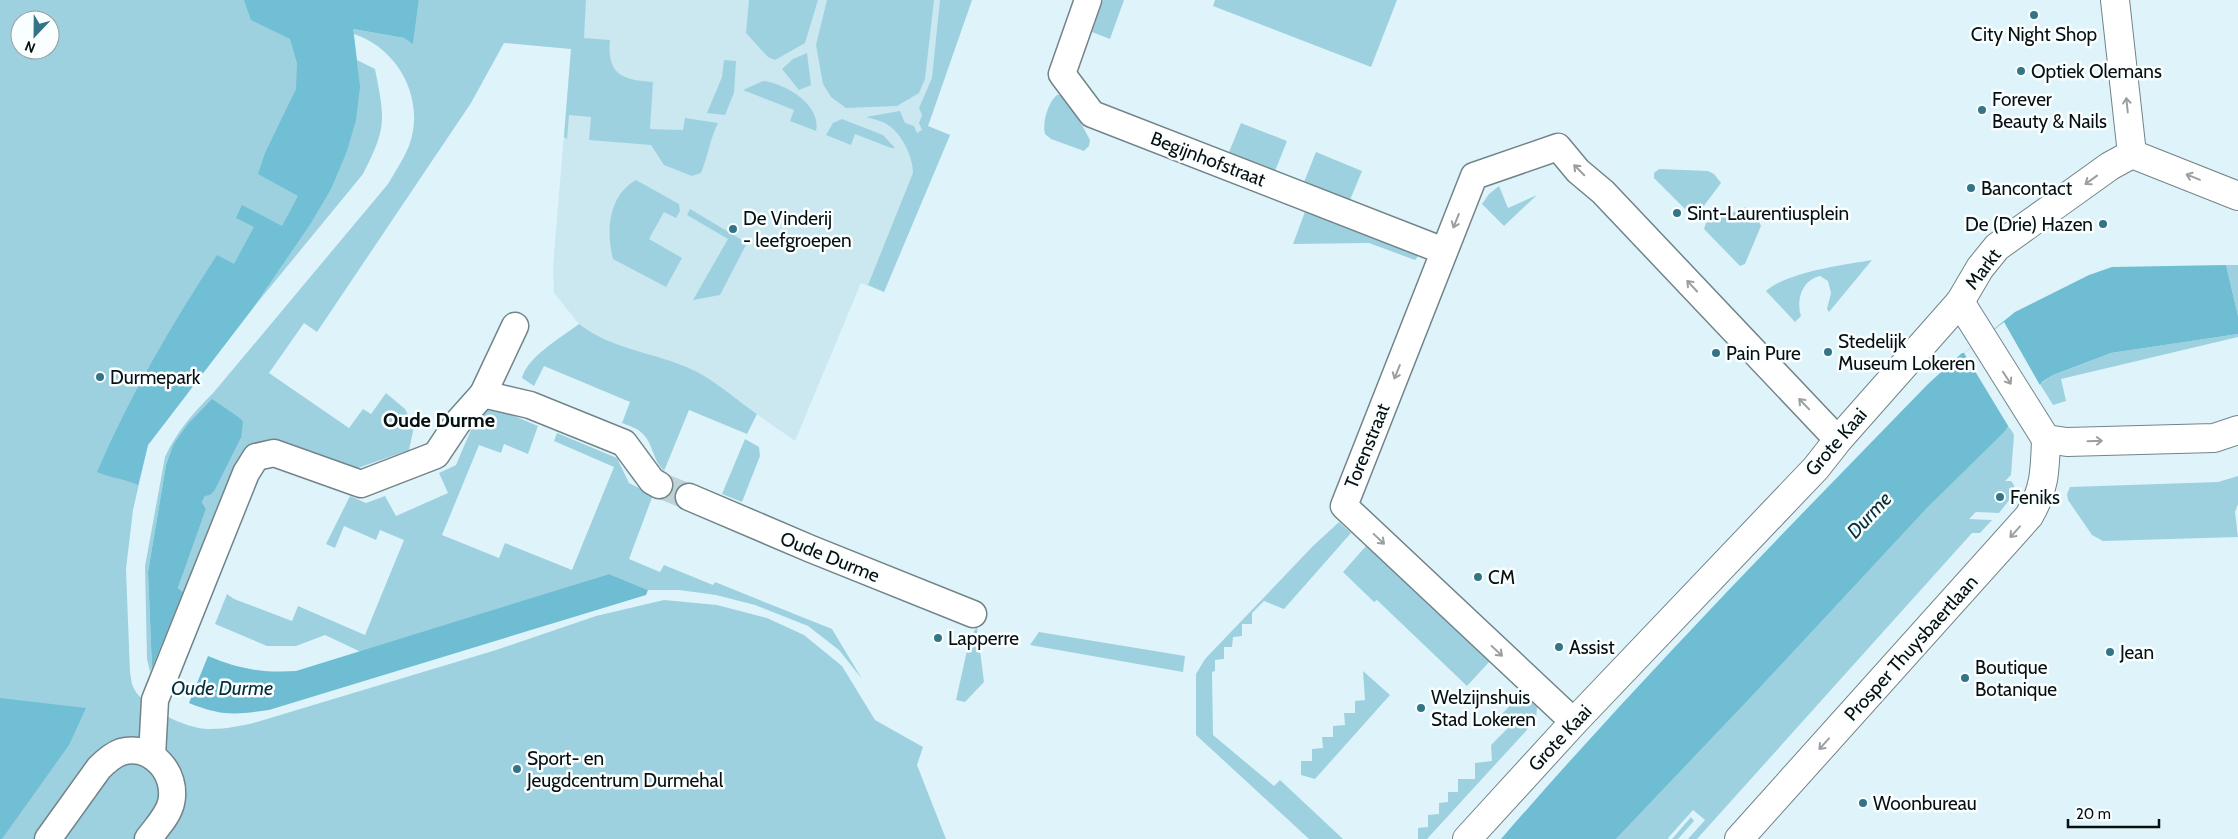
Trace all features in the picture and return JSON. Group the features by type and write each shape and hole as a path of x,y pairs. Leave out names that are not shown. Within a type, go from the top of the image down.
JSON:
{"street":[{"name":"Begijnhofstraat","path":"1088,0 1062,74 1092,114 1444,251"},
{"path":"2115,0 2132,154 2238,196"},
{"name":"Torenstraat","path":"1574,722 1344,506 1474,176 1558,147 1578,171 1603,192 1838,440"},
{"name":"Markt","path":"1960,302 1980,268 1997,247 2110,166 2132,154"},
{"path":"1960,302 2039,428 2067,442 2214,438 2238,430"},
{"name":"Grote Kaai","path":"1467,839 1574,722 1809,475 1960,302"},
{"path":"152,756 155,700 246,473 256,457 274,453 296,459 361,484 436,455 458,422 483,394 515,326"},
{"path":"483,394 530,405 624,443 652,481 659,485"},
{"name":"Prosper Thuysbaertlaan","path":"1739,839 2029,516 2039,499 2044,474 2039,428"},
{"name":"Oude Durme","path":"689,497 811,549 973,614"},
{"path":"48,839 99,768 108,759 121,752 131,751 152,756 162,764 168,774 172,795 168,810 148,839"}],"shaded area":[{"name":"Durmepark","path":"0,0 348,0 353,29 404,38 413,43 419,0 586,0 584,38 610,40 611,61 618,73 632,79 653,82 650,129 683,130 685,118 718,123 701,173 692,176 664,165 651,145 589,140 591,117 569,115 567,139 564,137 571,49 504,43 471,103 317,332 304,323 269,373 349,428 363,409 371,414 386,393 405,409 414,427 409,450 358,468 278,440 258,446 222,499 183,592 178,588 206,509 202,502 205,496 215,490 241,438 240,418 212,400 173,445 166,465 148,572 152,668 150,672 147,659 145,566 165,457 186,422 214,392 388,184 409,146 413,129 414,111 411,94 405,78 384,51 370,41 354,34 357,60 375,69 382,112 380,134 363,174 253,308 148,445 133,510 126,569 130,673 136,693 144,701 165,716 190,726 210,729 228,728 257,722 496,650 596,616 664,600 717,605 767,618 804,635 842,666 875,720 923,747 917,765 946,839 0,839"},
{"path":"244,0 419,0 413,44 404,38 353,29 360,87 356,120 347,151 331,189 311,223 253,308 148,445 138,485 97,472 137,388 183,308 217,255 234,264 254,227 236,218 242,205 282,226 298,196 258,174 265,153 296,89 297,63 290,39 251,20"},
{"name":"De Vinderij - leefgroepen","path":"483,0 972,0 928,126 950,135 884,292 861,283 795,441 695,371 602,340 593,335 579,324 554,293 553,267 571,49 493,41"},
{"path":"749,0 818,0 805,43 775,60 768,57 746,33"},
{"path":"827,0 934,0 925,79 919,93 897,106 846,108 831,97 823,84 816,45"},
{"path":"940,0 972,0 928,126 950,135 884,292 868,285 913,173 906,146 898,134 883,122 866,117 900,111 905,123 914,126 917,133 922,130 919,123 922,115 919,108 932,78"},
{"path":"1103,0 1124,0 1110,39 1092,32"},
{"path":"1215,0 1397,0 1371,67 1213,6"},
{"path":"807,53 811,85 799,90 782,69 793,59"},
{"path":"724,60 736,61 734,93 725,115 707,113 722,77"},
{"path":"763,81 791,91 808,104 816,121 816,131 790,121 794,110 743,90"},
{"path":"1057,95 1063,95 1068,99 1090,140 1089,146 1084,151 1051,139 1045,134 1046,113"},
{"path":"842,119 883,135 895,148 855,134 851,145 826,135 833,123"},
{"path":"1241,123 1287,141 1275,171 1229,152"},
{"path":"1316,152 1362,171 1350,200 1304,182"},
{"path":"1659,169 1708,171 1714,174 1721,183 1697,215 1692,216 1654,178 1654,173"},
{"path":"636,180 679,204 680,211 676,218 664,212 649,239 682,258 666,287 613,259 610,237 611,215 620,195"},
{"path":"1499,186 1508,208 1537,195 1504,226 1482,204 1489,194"},
{"path":"1746,207 1758,219 1761,226 1745,264 1740,266 1704,229 1706,223"},
{"path":"690,209 747,243 720,295 693,300 728,239 687,215"},
{"path":"1306,209 1419,255 1415,260 1369,243 1293,244"},
{"path":"1872,260 1829,312 1827,309 1831,293 1828,281 1820,276 1809,282 1800,297 1801,316 1795,322 1766,291 1775,284 1801,274"},
{"path":"2226,265 2238,265 2238,316"},
{"path":"579,324 605,340 679,364 709,379 757,414 747,434 689,410 664,471 660,467 644,435 637,429 622,423 630,402 544,366 534,386 522,378 525,370 538,355"},
{"path":"2238,334 2238,337 2061,379 2066,401 2053,405 2040,384 2053,375 2111,353"},
{"path":"490,408 538,426 528,454 504,444 501,453 479,445 442,535 499,558 505,543 572,570 614,467 554,441 557,433 617,458 629,483 653,495 629,559 660,572 664,565 713,585 715,582 832,629 862,679 839,650 808,626 755,605 716,595 679,590 648,590 609,574 361,652 325,635 296,646 267,646 215,624 227,594 234,599 292,621 298,606 365,635 404,540 380,530 376,540 344,526 335,548 326,544 350,496 366,503 385,496 396,516 448,493 439,473 456,465 476,418"},
{"path":"2009,426 2014,435 2011,475 2005,481 2011,481 2014,485 2014,494 1999,513 1976,512 1969,519 1992,520 1980,533 1972,533 1697,839 1688,839 1705,820 1693,810 1669,839 1616,839 1928,507"},
{"path":"745,439 759,447 760,456 742,502 722,494"},
{"path":"2238,476 2238,504 2235,512 2238,537 2103,541 2092,535 2068,500 2067,494 2070,487 2218,482"},
{"path":"1339,522 1351,533 1284,609 1264,601 1252,613 1252,624 1242,624 1242,636 1233,637 1232,647 1224,647 1224,659 1215,660 1215,671 1212,672 1213,735 1274,786 1280,780 1343,839 1309,839 1196,735 1196,674 1205,659 1313,546"},
{"path":"1366,546 1490,661 1467,686 1377,600 1374,602 1343,572"},
{"path":"977,627 984,682 965,702 956,700 970,637"},
{"path":"1039,632 1185,656 1183,672 1030,645"},
{"path":"1363,671 1390,695 1315,779 1301,775 1301,761 1312,761 1312,749 1323,748 1322,737 1333,737 1333,726 1345,725 1344,713 1355,713 1355,701 1365,700"},
{"path":"1522,693 1537,707 1536,720 1427,839 1418,839 1418,828 1428,827 1428,815 1439,814 1439,803 1448,802 1448,792 1458,792 1458,779 1475,779 1475,763 1492,761 1491,745 1509,727 1499,717"},
{"path":"0,698 86,708 69,745 2,839 0,839"},
{"path":"1691,817 1694,821 1678,839 1672,839"}],"water":[{"name":"Durme","path":"2226,265 2238,316 2238,334 2111,353 2053,375 2042,382 2004,432 1928,507 1616,839 1501,839 1552,780 1711,608 1928,384 1962,353 2015,312 2089,275 2112,267"},
{"path":"212,399 243,422 241,438 215,490 210,495 205,496 202,502 206,509 178,588 183,592 152,668 148,572 166,465 173,445 187,425"},
{"name":"Oude Durme","path":"609,574 648,590 646,595 269,710 228,713 210,710 189,703 208,656 251,669 296,671"}],"pier":[{"path":"2004,322 2041,387 2010,429 1964,353"}],"tunnel":[{"path":"659,485 689,497"}],"place":[{"name":"City Night Shop","path":"2034,15"},
{"name":"Optiek Olemans","path":"2021,71"},
{"name":"Forever Beauty & Nails","path":"1982,110"},
{"name":"Bancontact","path":"1971,188"},
{"name":"Sint-Laurentiusplein","path":"1677,213"},
{"name":"De (Drie) Hazen","path":"2103,224"},
{"name":"De Vinderij - leefgroepen","path":"733,229"},
{"name":"Stedelijk Museum Lokeren","path":"1828,352"},
{"name":"Pain Pure","path":"1716,353"},
{"name":"Durmepark","path":"100,377"},
{"name":"Feniks","path":"2000,497"},
{"name":"CM","path":"1478,577"},
{"name":"Lapperre","path":"938,638"},
{"name":"Assist","path":"1559,647"},
{"name":"Jean","path":"2110,652"},
{"name":"Boutique Botanique","path":"1965,678"},
{"name":"Welzijnshuis Stad Lokeren","path":"1421,708"},
{"name":"Sport- en Jeugdcentrum Durmehal","path":"517,769"},
{"name":"Woonbureau","path":"1863,803"}],"district":[{"name":"Oude Durme","path":"439,420"}]}
